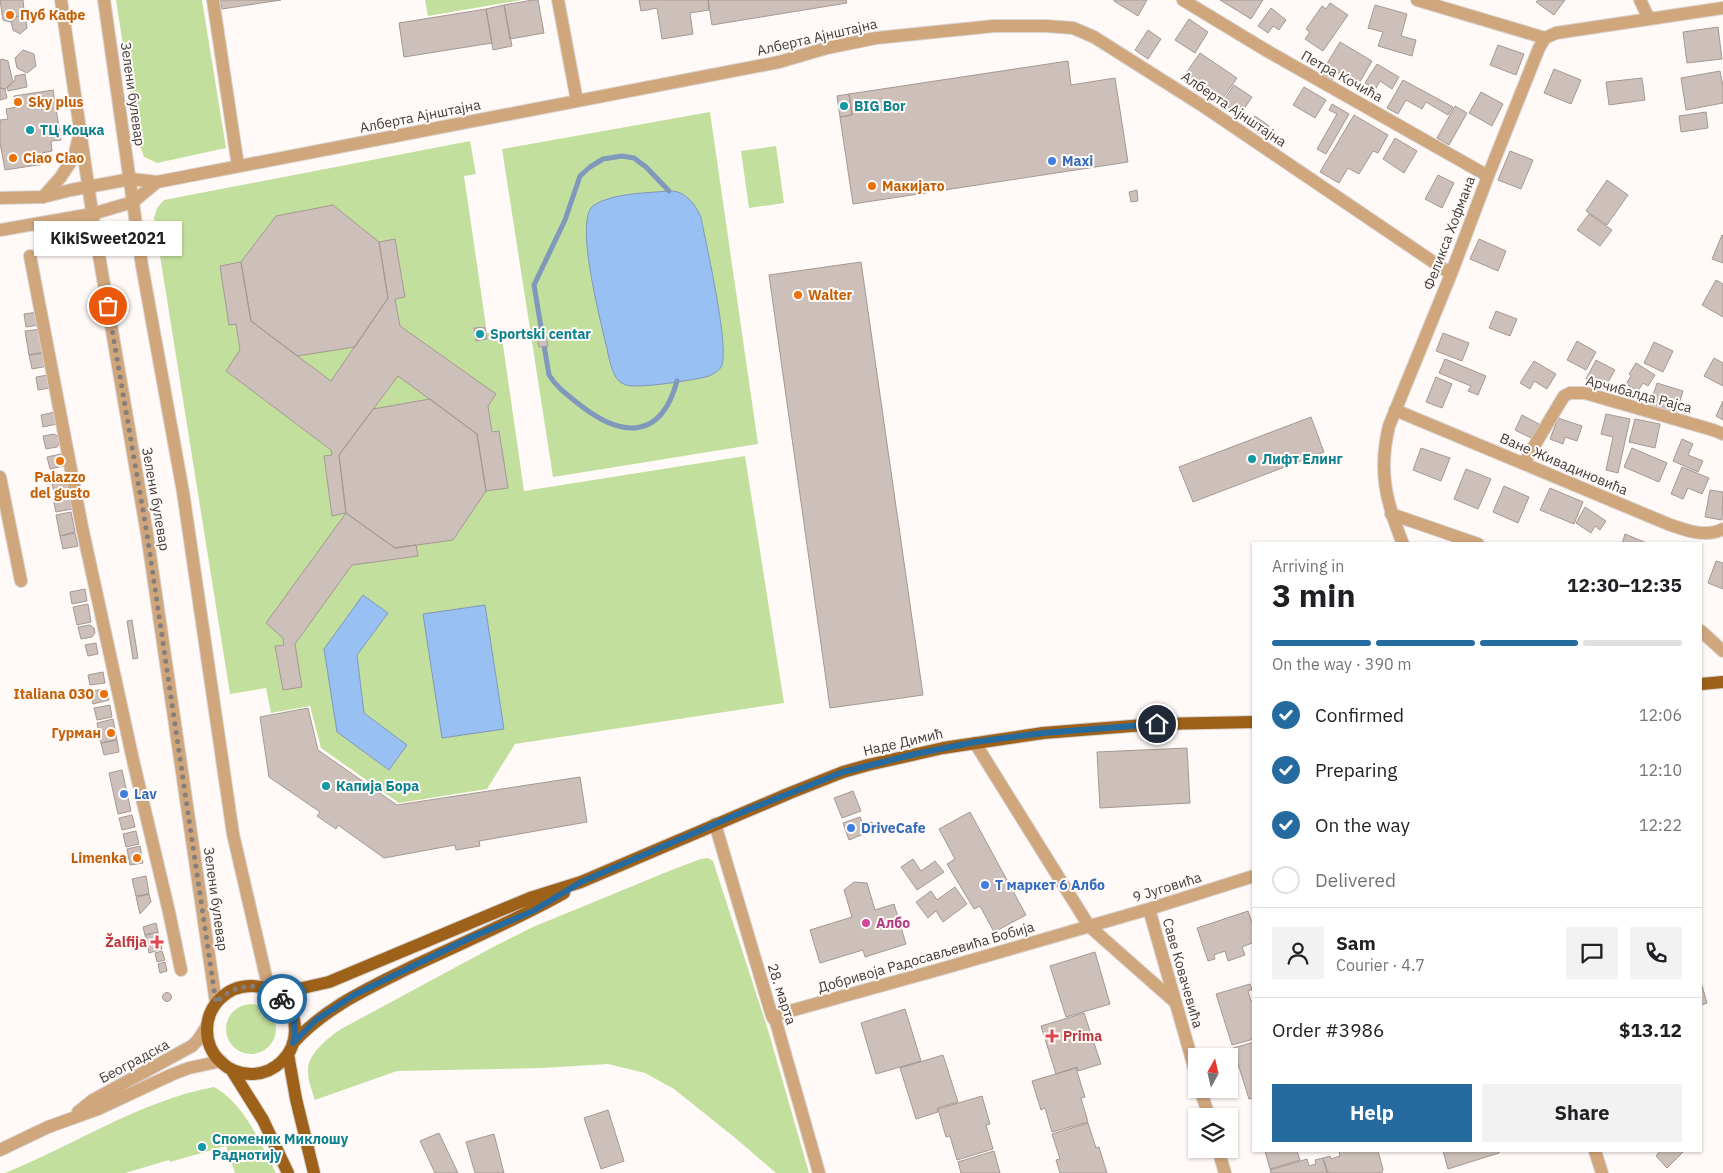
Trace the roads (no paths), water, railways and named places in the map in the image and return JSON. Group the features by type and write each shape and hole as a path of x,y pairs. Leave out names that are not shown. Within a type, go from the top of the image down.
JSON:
{"main road":[{"path":"1702,684 1723,682"},
{"name":"Наде Димић","path":"581,882 715,824 843,772 915,754 975,742 1043,733 1157,724 1252,722"},
{"path":"273,992 329,982 530,898 581,882"},
{"path":"226,1065 244,1073 259,1073 272,1068 316,1020 354,995 462,942 533,911 581,882"},
{"path":"288,1173 263,1120 226,1065 210,1045 207,1026 210,1014 216,1003 227,993 240,987 255,986 273,992 285,1002 292,1013 295,1025 291,1049 296,1099 314,1173"}],"street":[{"name":"Зелени булевар","path":"61,0 98,252 147,534 216,1003"},
{"name":"Зелени булевар","path":"104,0 142,266 183,492 233,834 273,992"},
{"path":"213,0 238,166"},
{"path":"558,0 577,101"},
{"name":"Петра Кочића","path":"1183,0 1269,52 1488,176"},
{"path":"1417,0 1545,38 1556,33 1571,30 1723,8"},
{"path":"1640,0 1649,19"},
{"name":"Алберта Ајнштајна","path":"157,182 779,62 827,48 876,38 994,26 1046,26 1073,28 1094,37 1195,101 1451,274"},
{"name":"Феликса Хофмана","path":"1402,542 1391,514 1384,485 1384,444 1389,426 1451,274 1539,48 1545,38"},
{"path":"43,197 60,178 74,156 80,131"},
{"path":"0,198 43,197 71,190 131,180 157,182"},
{"path":"0,230 92,214 133,202 157,182"},
{"path":"49,222 82,239 98,252"},
{"path":"30,256 82,527 133,760 169,912 180,970"},
{"name":"Арчибалда Рајса","path":"1524,463 1564,396 1570,393 1585,393 1723,434"},
{"name":"Ване Живадиновића","path":"1395,410 1686,531 1702,534 1723,529"},
{"path":"0,477 21,581"},
{"path":"1391,514 1472,542"},
{"path":"1702,633 1723,651"},
{"path":"975,742 1089,926 1176,1003"},
{"name":"28. марта","path":"715,824 772,1016 776,1022 819,1173"},
{"name":"9 Југовића","path":"1089,926 1252,877"},
{"name":"Саве Ковачевића","path":"1149,909 1189,1048"},
{"name":"Добривоја Радосављевића Бобија","path":"772,1016 1089,926"},
{"name":"Београдска","path":"71,1118 93,1100 192,1046 207,1026"},
{"name":"Београдска","path":"0,1150 71,1118 98,1109 181,1071 226,1065"},
{"path":"1595,1152 1602,1173"},
{"path":"1221,1158 1225,1173"}],"water":[{"path":"669,191 685,195 696,207 701,217 723,340 721,367 709,376 692,380 654,385 626,385 616,378 613,370 596,302 588,253 586,231 588,215 594,205 611,198 630,194"},
{"path":"363,595 388,613 357,655 364,713 407,745 389,770 337,732 324,649"},
{"path":"485,605 504,729 442,738 423,614"}],"waterway":[{"path":"669,191 646,167 634,158 622,156 603,159 590,167 580,176 565,220 534,285 549,375 563,392 596,416 625,427 638,428 650,423 661,414 670,400 677,381"}],"place":[{"name":"Пуб Кафе","path":"10,15"},
{"name":"Sky plus","path":"18,102"},
{"name":"BIG Bor","path":"844,106"},
{"name":"ТЦ Коцка","path":"30,130"},
{"name":"Ciao Ciao","path":"13,158"},
{"name":"Maxi","path":"1052,161"},
{"name":"Макијато","path":"872,186"},
{"name":"Walter","path":"798,295"},
{"name":"KikiSweet2021","path":"108,306"},
{"name":"Sportski centar","path":"480,334"},
{"name":"Лифт Елинг","path":"1252,459"},
{"name":"Palazzo del gusto","path":"60,461"},
{"name":"Italiana 030","path":"104,694"},
{"name":"Гурман","path":"111,733"},
{"name":"Капија Бора","path":"326,786"},
{"name":"Lav","path":"124,794"},
{"name":"DriveCafe","path":"851,828"},
{"name":"Limenka","path":"137,858"},
{"name":"Т маркет 6 Албо","path":"985,885"},
{"name":"Албо","path":"866,923"},
{"name":"Žalfija","path":"157,942"},
{"name":"Prima","path":"1052,1036"},
{"name":"Споменик Миклошу Раднотију","path":"202,1147"}]}
